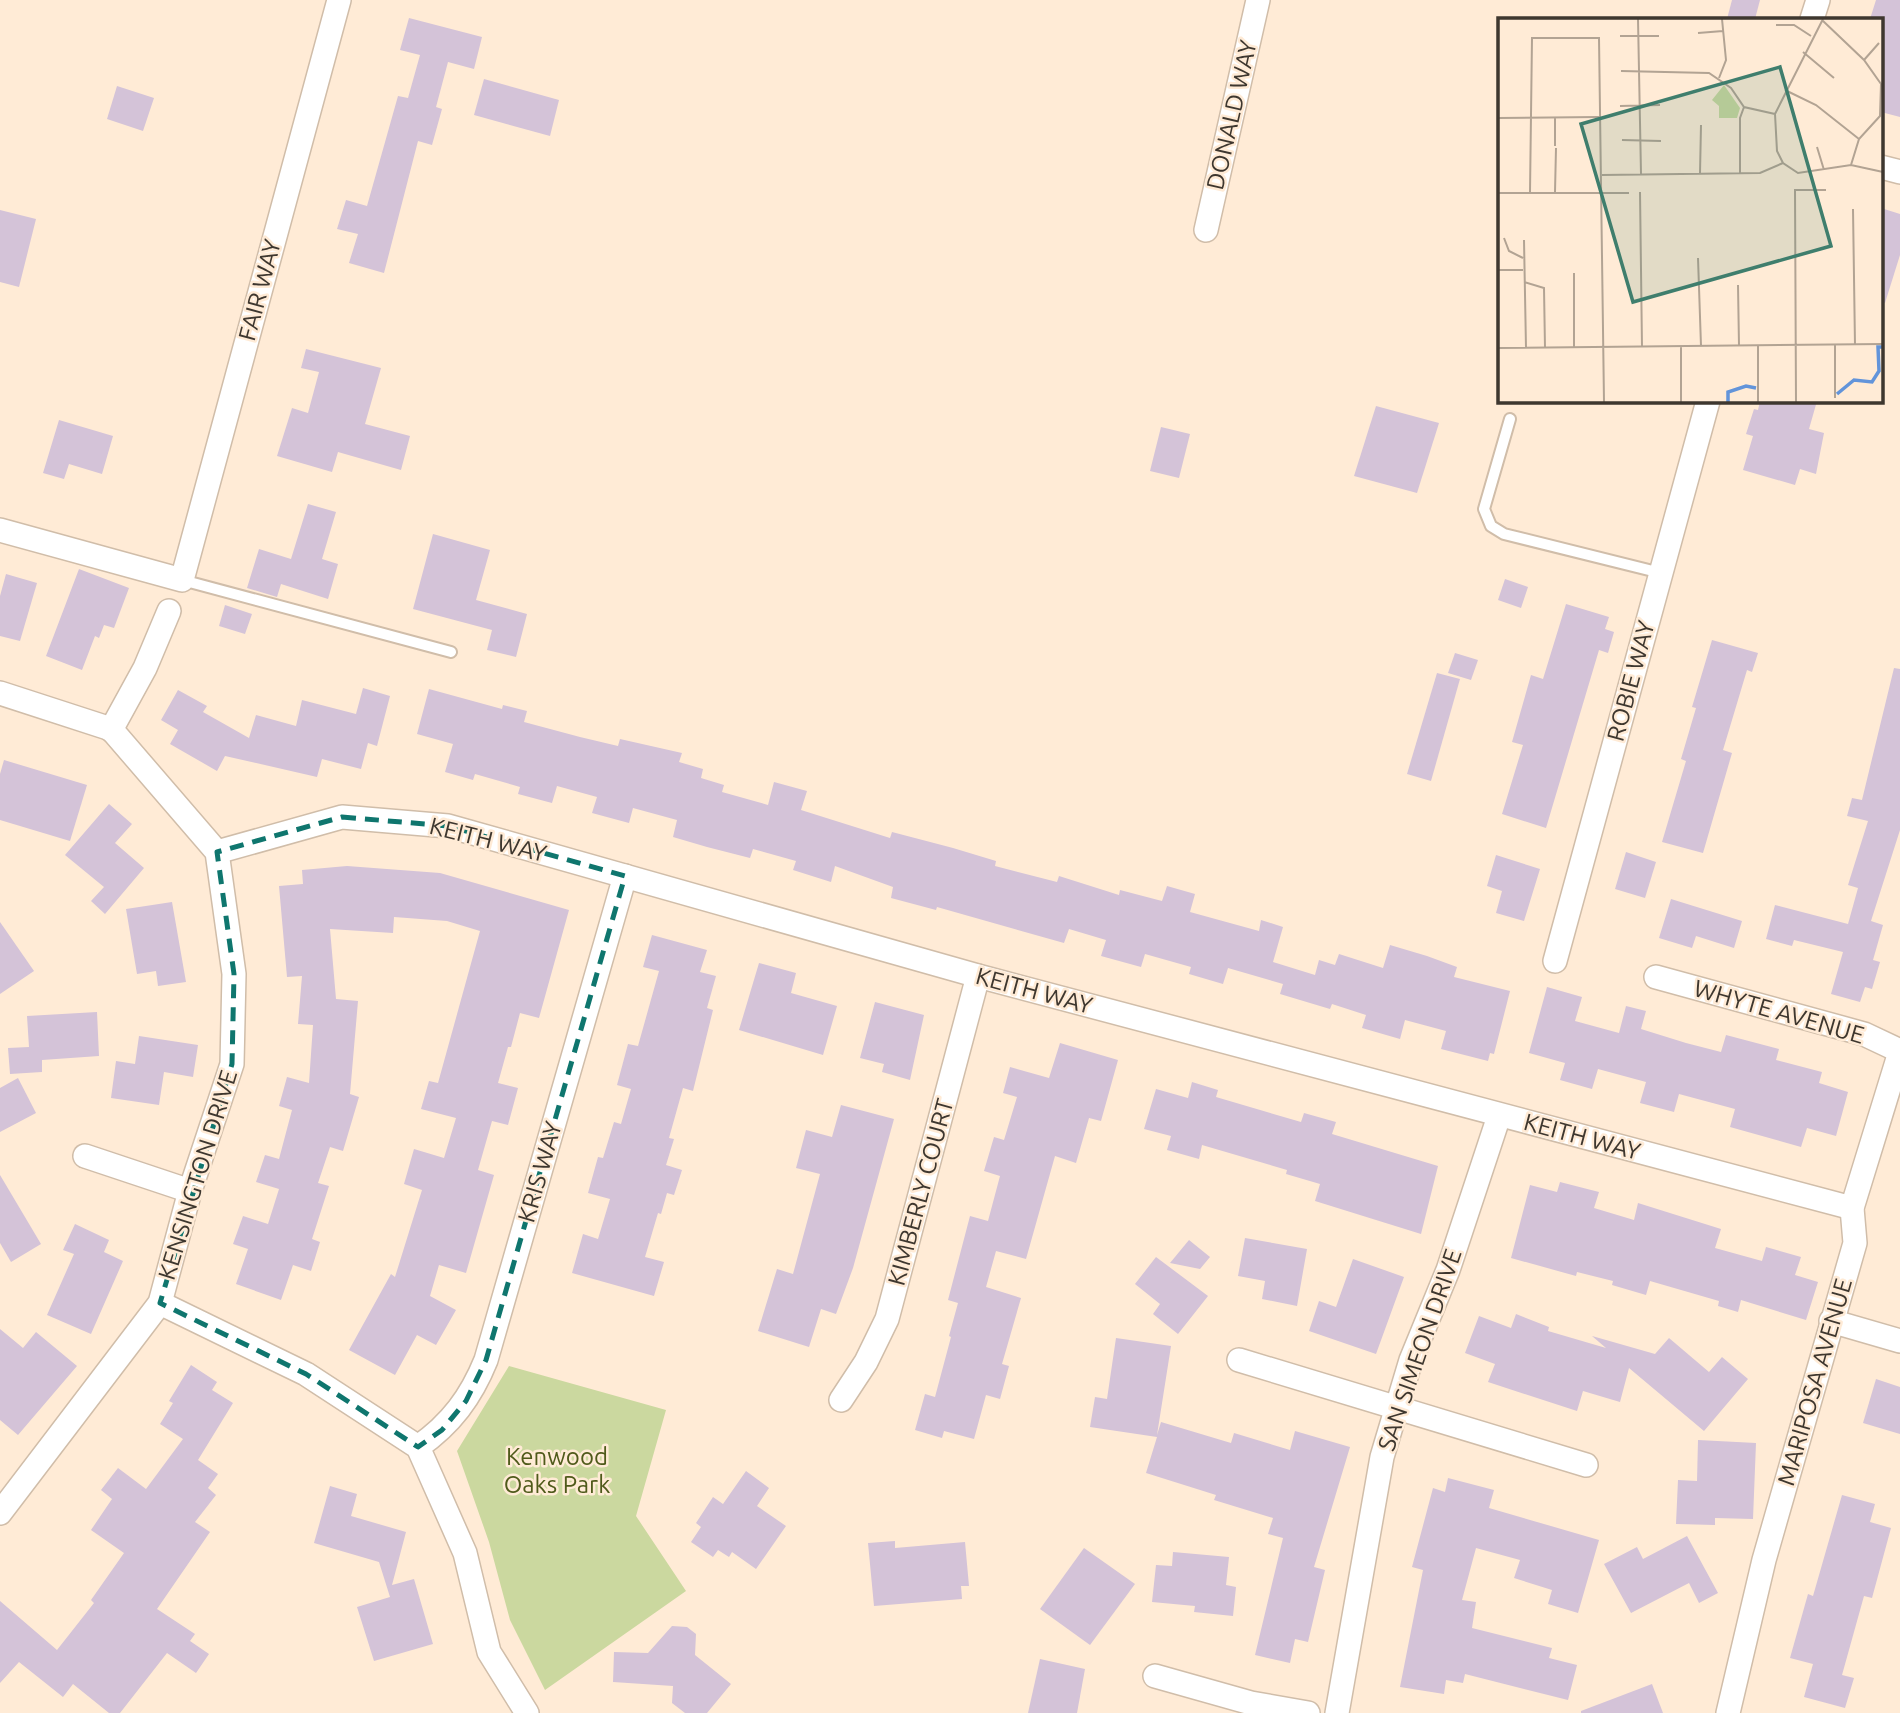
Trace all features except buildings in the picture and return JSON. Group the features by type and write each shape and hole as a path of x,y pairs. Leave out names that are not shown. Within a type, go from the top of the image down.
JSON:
{"street":[{"name":"FAIR WAY","path":"182,580 339,0"},
{"name":"DONALD WAY","path":"1206,230 1258,0"},
{"path":"1812,18 1818,0"},
{"path":"1882,167 1900,172"},
{"name":"ROBIE WAY","path":"1555,961 1708,402"},
{"path":"0,530 182,580"},
{"path":"111,730 145,668 169,611"},
{"path":"0,694 111,730 217,852"},
{"name":"KEITH WAY","path":"217,852 342,817 448,826 978,976 1852,1208"},
{"name":"KENSINGTON DRIVE","path":"0,1513 8,1489 160,1303 190,1191 232,1064 234,974 217,852"},
{"name":"KRIS WAY","path":"418,1447 442,1430 466,1401 486,1360 625,876"},
{"name":"KIMBERLY COURT","path":"841,1400 866,1362 887,1319 978,976"},
{"name":"WHYTE AVENUE","path":"1656,977 1864,1034 1900,1052"},
{"name":"MARIPOSA AVENUE","path":"1728,1713 1764,1560 1855,1243 1852,1208 1900,1052"},
{"name":"SAN SIMEON DRIVE","path":"1337,1713 1382,1457 1395,1408 1448,1270 1499,1116"},
{"path":"85,1156 190,1191"},
{"path":"160,1303 306,1374 418,1447 465,1553 489,1652 527,1713"},
{"path":"1831,1321 1900,1341"},
{"path":"1239,1360 1586,1465"},
{"path":"1156,1676 1251,1703 1308,1713"}],"lane":[{"path":"1510,419 1483,509 1491,526 1504,534 1661,573"},
{"path":"182,580 451,652"}],"highlighted area":[{"path":"342,817 448,826 625,876 486,1360 466,1401 442,1430 418,1447 306,1374 160,1303 232,1064 234,974 217,852"}],"green space":[{"name":"Kenwood Oaks Park","path":"509,1366 666,1410 636,1516 686,1591 545,1690 510,1620 489,1542 457,1451"}]}
